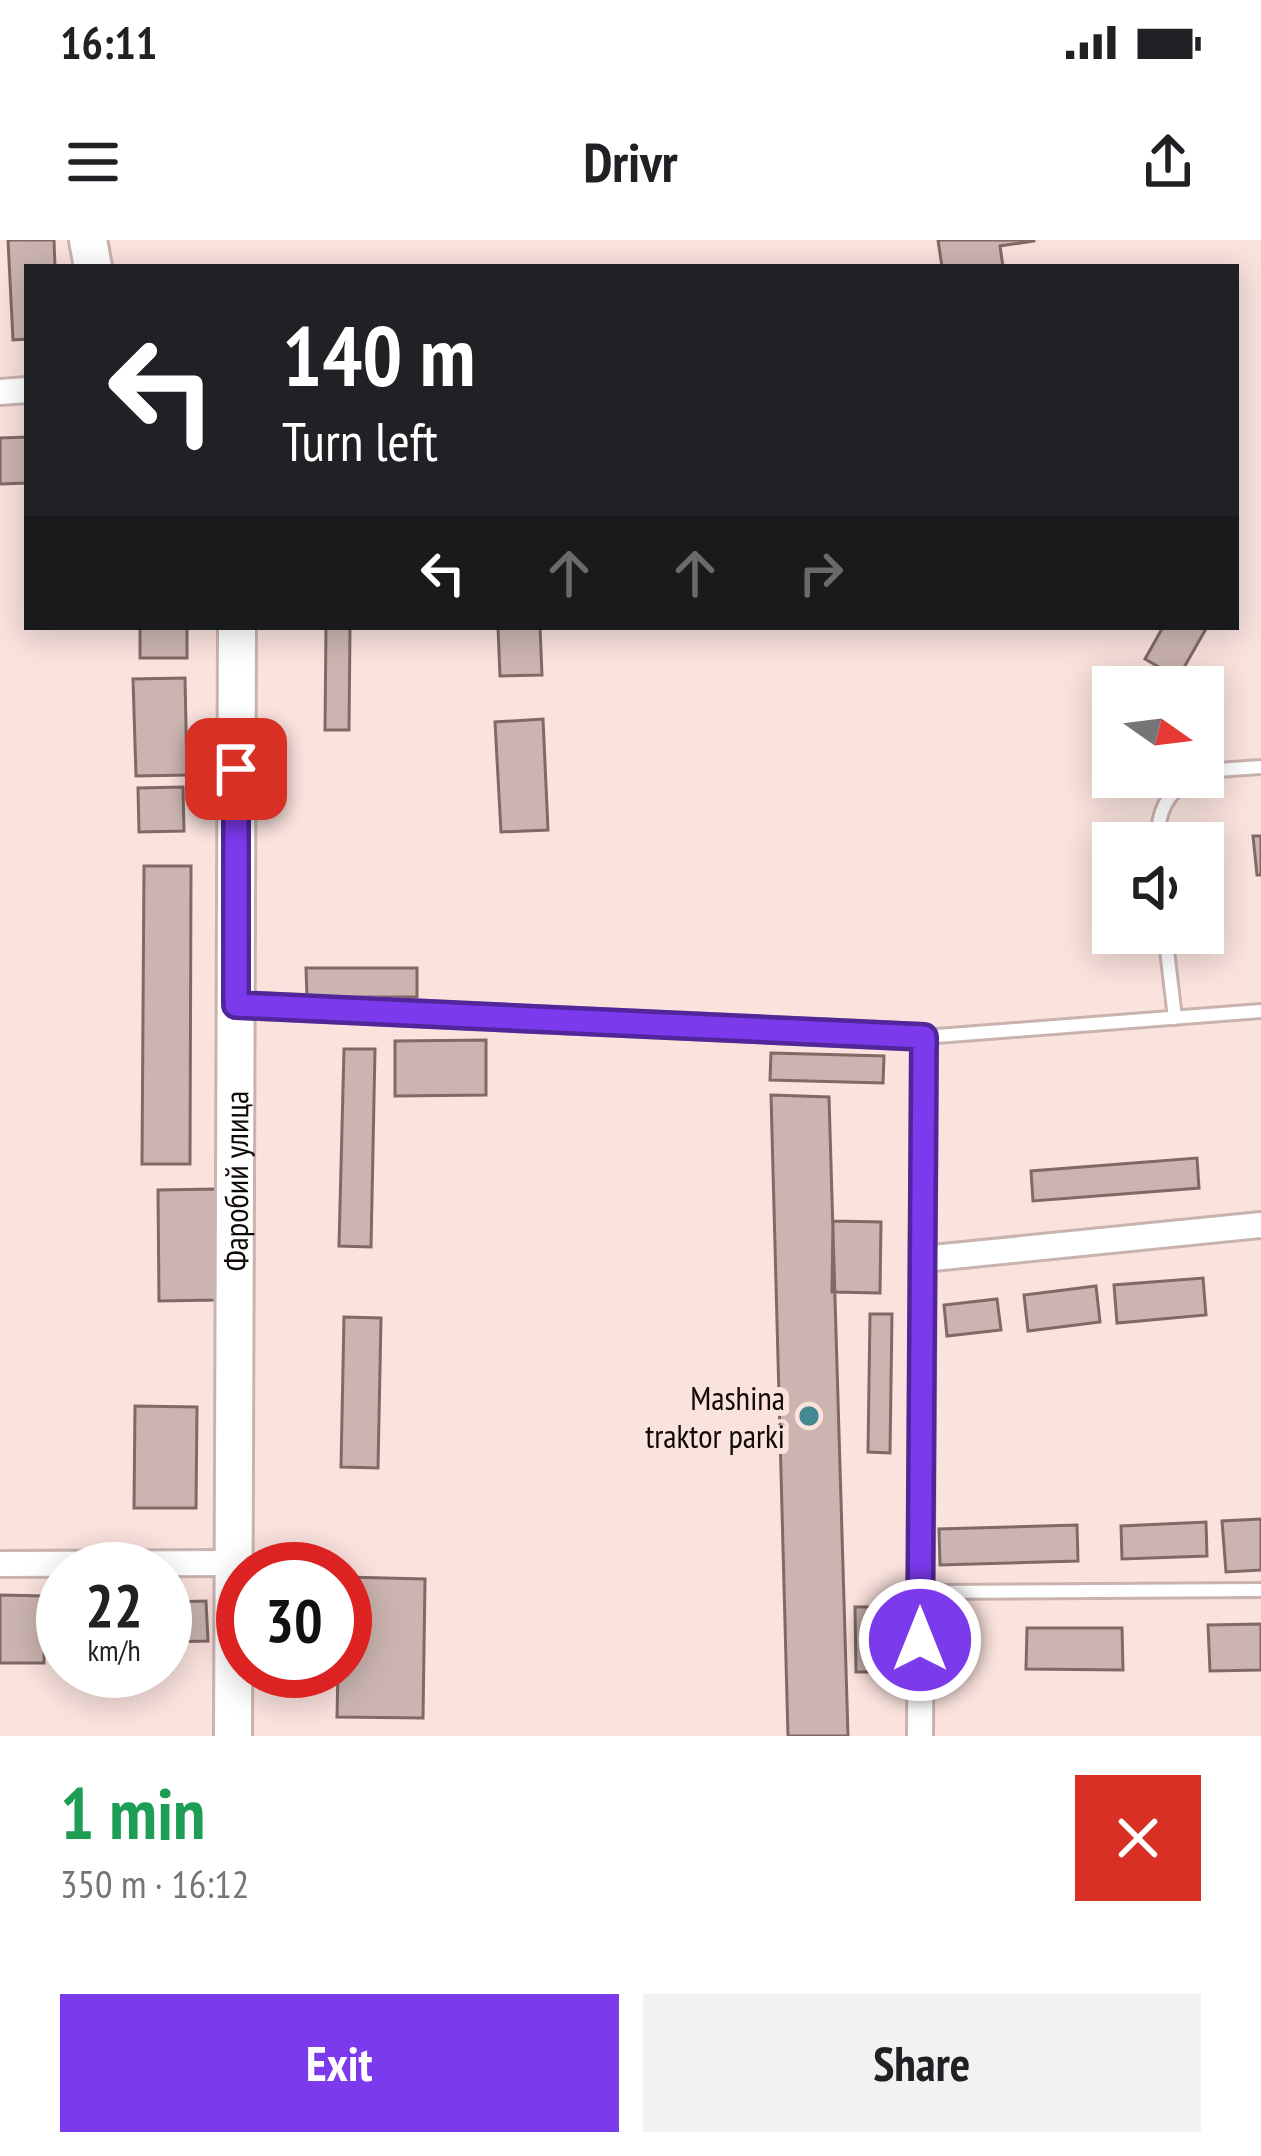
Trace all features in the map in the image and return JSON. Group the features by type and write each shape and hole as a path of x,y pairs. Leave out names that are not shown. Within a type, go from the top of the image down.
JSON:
{"street":[{"name":"Фаробий улица","path":"234,1542 237,630"},
{"path":"236,1005 924,1037 920,1736"},
{"path":"923,1259 1261,1226"},
{"path":"0,1564 216,1564"},
{"name":"Фаробий улица","path":"233,1698 233,1736"}],"lane":[{"path":"1224,770 1261,767"},
{"path":"1167,954 1175,1018"},
{"path":"924,1037 1261,1011"},
{"path":"921,1592 1261,1590"}],"building":[{"path":"8,240 54,240 55,264 24,264 24,339 13,340"},
{"path":"938,240 1034,240 1000,246 1003,264 942,264"},
{"path":"24,437 24,483 0,484 0,438"},
{"path":"140,630 187,630 187,658 140,658"},
{"path":"326,630 350,630 349,730 325,730"},
{"path":"498,630 540,630 542,675 500,676"},
{"path":"1161,630 1205,630 1185,666 1157,666 1145,659"},
{"path":"185,678 187,775 136,776 133,679"},
{"path":"543,719 548,830 501,832 495,722"},
{"path":"183,787 184,831 139,832 138,788"},
{"path":"1253,836 1261,836 1261,875 1257,875"},
{"path":"144,866 191,866 190,1164 142,1164"},
{"path":"306,968 417,968 417,997 307,997"},
{"path":"486,1040 486,1095 395,1096 395,1041"},
{"path":"344,1049 375,1049 371,1247 339,1246"},
{"path":"771,1053 884,1056 883,1083 770,1080"},
{"name":"Mashina traktor parki","path":"771,1095 829,1097 848,1736 788,1736"},
{"path":"1197,1158 1199,1188 1033,1201 1031,1171"},
{"path":"216,1189 217,1300 159,1301 158,1190"},
{"path":"833,1221 881,1222 880,1293 832,1292"},
{"path":"1203,1278 1206,1315 1117,1323 1114,1285"},
{"path":"1096,1286 1100,1322 1028,1331 1024,1295"},
{"path":"997,1299 1001,1330 947,1336 944,1305"},
{"path":"870,1314 892,1314 890,1453 868,1452"},
{"path":"344,1317 381,1318 378,1468 341,1467"},
{"path":"135,1406 197,1407 196,1508 134,1508"},
{"path":"1261,1519 1261,1570 1226,1572 1222,1521"},
{"path":"1206,1522 1207,1556 1122,1559 1121,1526"},
{"path":"1077,1525 1078,1561 940,1565 939,1529"},
{"path":"372,1578 425,1579 423,1718 337,1717 337,1698 372,1698"},
{"path":"0,1595 36,1596 36,1663 0,1663"},
{"path":"192,1601 206,1601 208,1641 192,1641"},
{"path":"855,1607 885,1607 886,1672 856,1672"},
{"path":"1261,1624 1261,1670 1210,1671 1208,1625"},
{"path":"1027,1628 1122,1628 1123,1670 1026,1669"}],"place":[{"name":"Mashina traktor parki","path":"809,1416"}],"route":[{"path":"236,769 236,1005 924,1037 920,1640"}]}
